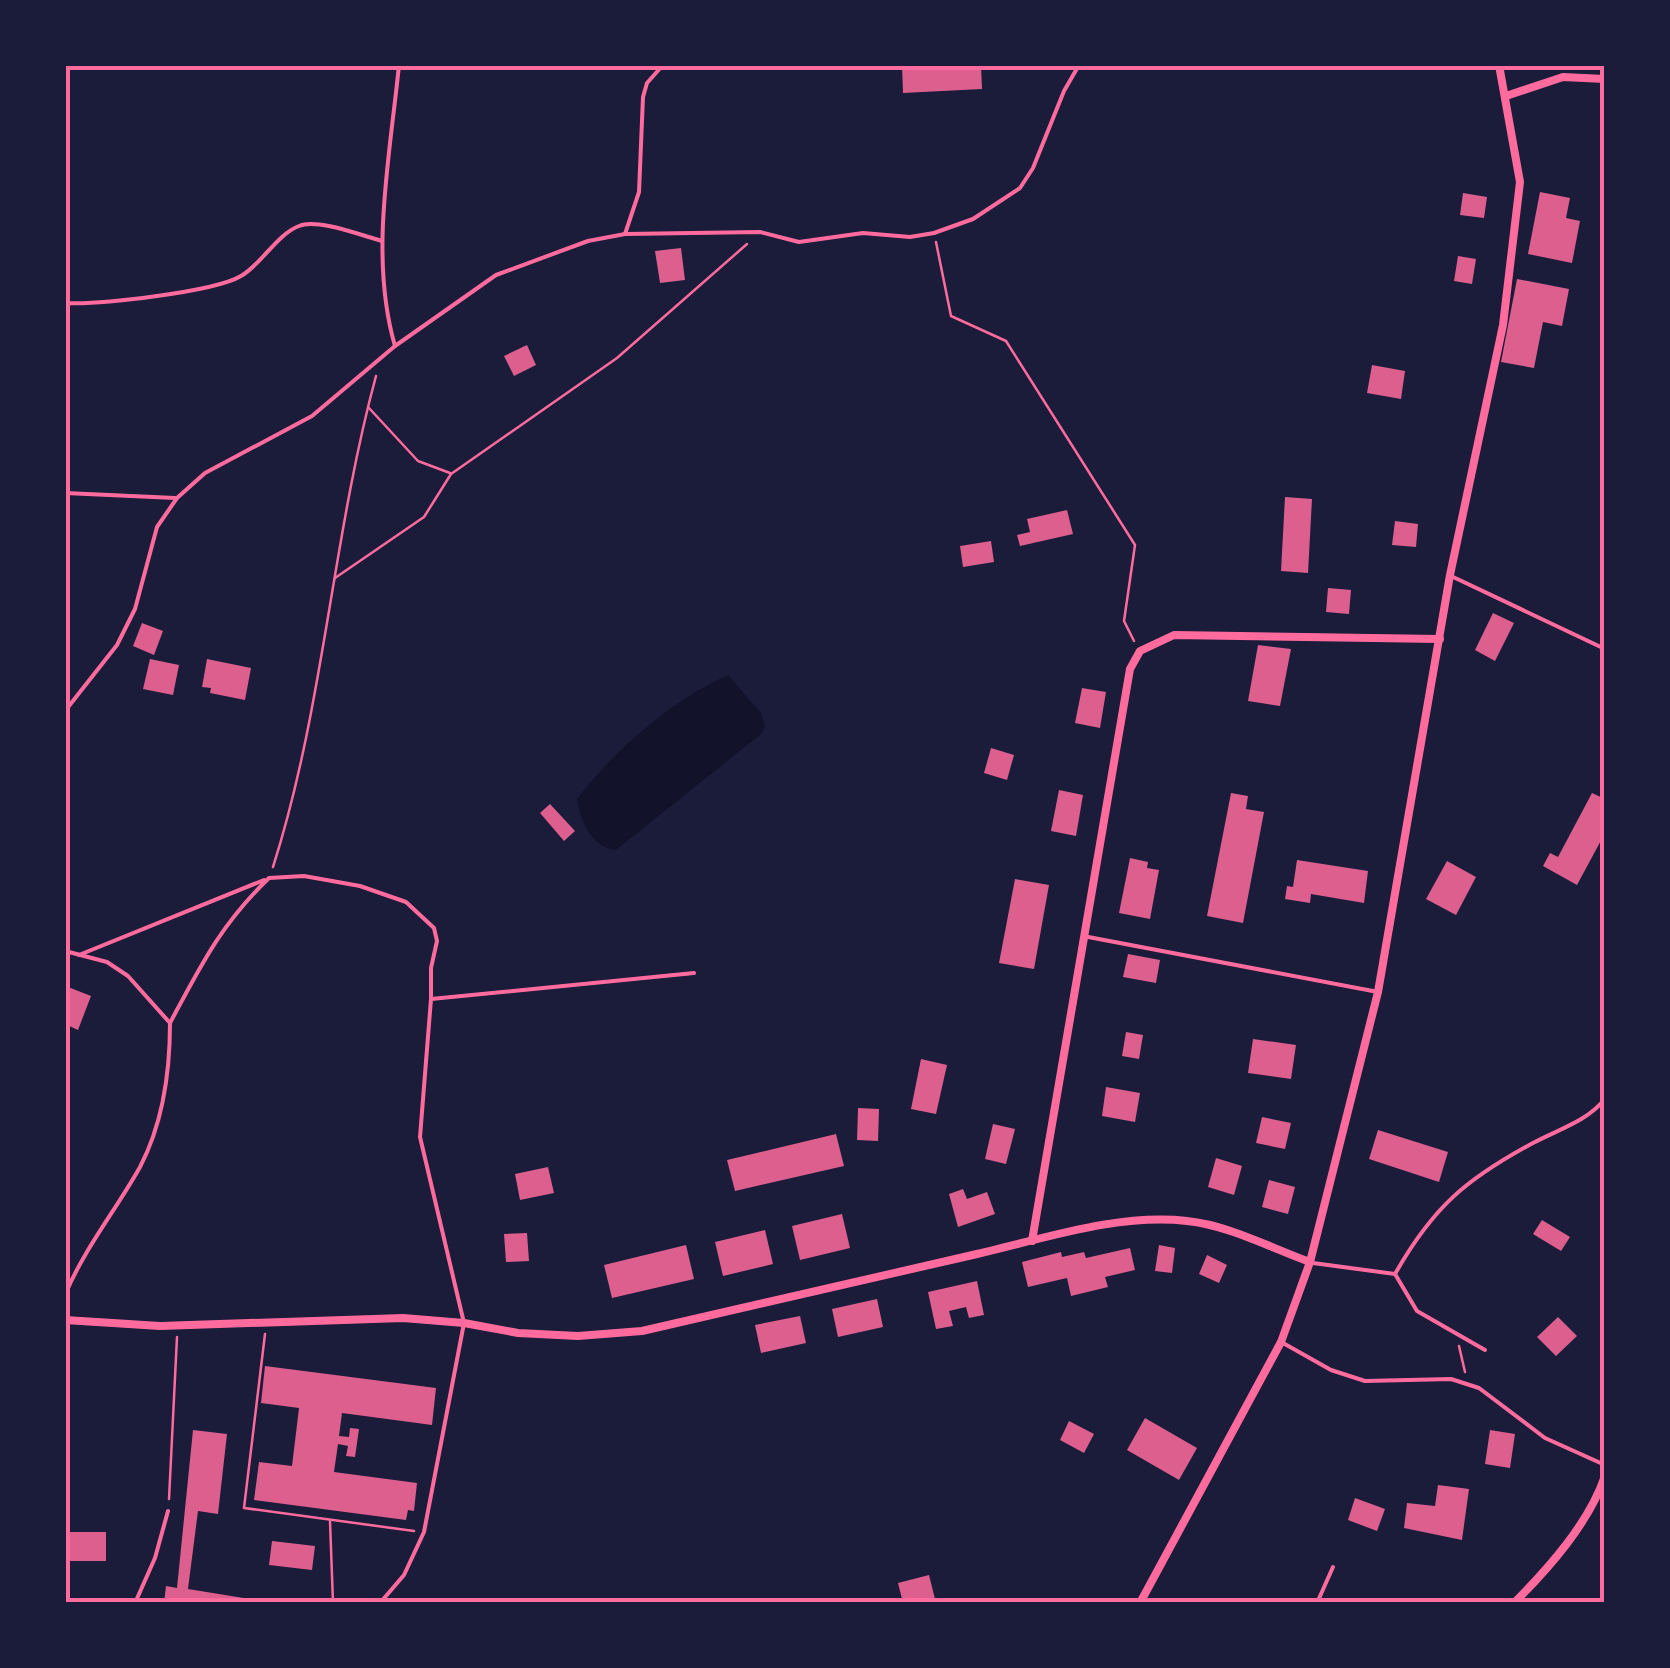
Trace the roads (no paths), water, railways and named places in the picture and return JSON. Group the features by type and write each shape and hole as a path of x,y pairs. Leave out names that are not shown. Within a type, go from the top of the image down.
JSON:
{"street":[{"path":"1140,1603 1281,1342 1310,1262 1378,992 1450,575 1502,326 1512,251 1520,182 1498,65"},
{"path":"1506,96 1563,76 1605,79"},
{"path":"1032,1241 1130,669 1140,651 1174,635 1440,639"},
{"path":"65,1320 177,1326 403,1318 518,1333 578,1336 642,1332 1120,1223 1189,1221 1310,1262"},
{"path":"1514,1603 1550,1564 1596,1500 1605,1476"}],"lane":[{"path":"395,346 387,319 382,241 399,65"},
{"path":"625,234 639,192 647,83 663,65"},
{"path":"65,711 118,644 135,609 157,527 177,498 205,473 312,416 395,346 496,275 588,241 625,234 760,232 800,242 863,233 934,233 973,219 1020,188 1080,65"},
{"path":"65,304 92,305 219,284 242,276 298,226 313,223 382,241"},
{"path":"65,493 177,498"},
{"path":"1450,575 1605,648"},
{"path":"79,955 269,878 304,876 360,886 406,902 434,928 420,1137 464,1323 424,1532 404,1575 380,1603"},
{"path":"65,1295 74,1272 142,1164 156,1128 170,1061 170,1023 236,909 269,878"},
{"path":"1082,936 1378,992"},
{"path":"65,951 107,962 128,976 170,1023"},
{"path":"432,999 694,973"},
{"path":"1395,1274 1428,1219 1462,1188 1510,1155 1592,1115 1605,1099"},
{"path":"1310,1262 1395,1274"},
{"path":"1395,1274 1417,1312 1485,1350"},
{"path":"1281,1342 1331,1370 1366,1381 1451,1379 1480,1388 1546,1438 1605,1465"},
{"path":"135,1603 168,1510"},
{"path":"1317,1603 1334,1567"}]}
